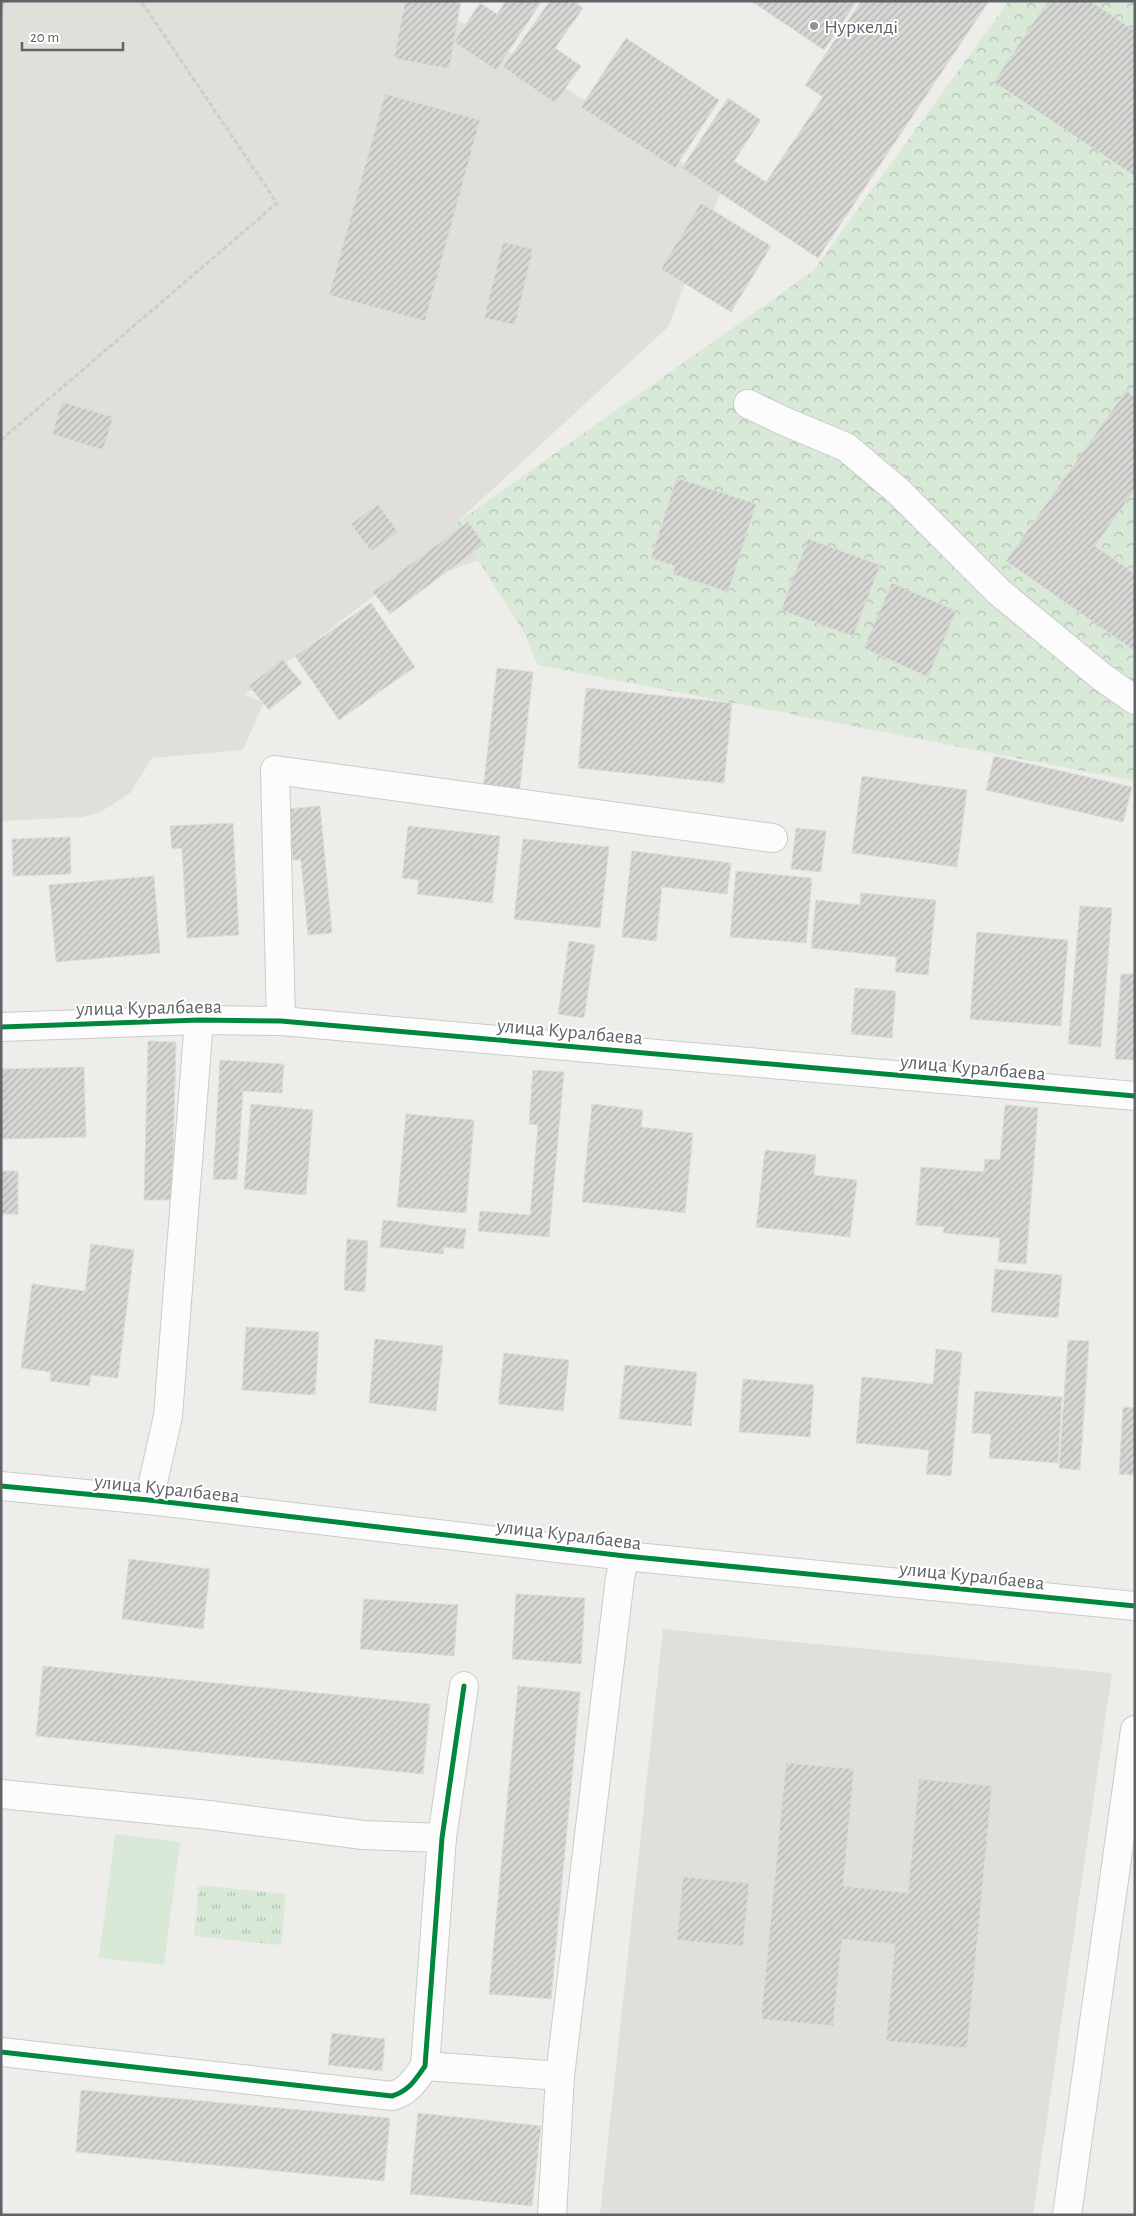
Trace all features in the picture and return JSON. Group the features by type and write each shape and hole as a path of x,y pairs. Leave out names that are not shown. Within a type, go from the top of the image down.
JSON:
{"street":[{"path":"748,404 846,447 898,491 999,592 1102,677 1135,700"},
{"path":"281,1021 275,770 773,838"},
{"path":"149,1500 168,1416 198,1020"},
{"name":"улица Куралбаева","path":"1,1026 198,1020 281,1021 1135,1096"},
{"name":"улица Куралбаева","path":"1,1486 149,1500 625,1556 1135,1606"},
{"path":"552,2215 560,2076 620,1578 625,1556"},
{"path":"1,2052 392,2096 404,2093 413,2084 424,2066 442,1838 464,1686"},
{"path":"1067,2215 1135,1730"},
{"path":"1,1794 209,1816 362,1835 442,1838"},
{"path":"424,2066 560,2076"}],"path":[{"path":"1,440 277,203 141,1"}],"shaded area":[{"path":"1,1 429,1 722,188 668,327 455,524 478,560 449,571 392,582 244,695 264,702 243,750 152,758 130,793 99,813 82,817 1,821"},
{"path":"663,1629 1112,1673 1033,2215 600,2215"}],"green space":[{"path":"1009,1 1135,1 1135,781 538,665 524,632 455,524 813,271"},
{"path":"115,1834 180,1842 164,1965 99,1958"},
{"path":"199,1885 286,1894 281,1945 194,1936"}],"building":[{"path":"1,1 5,1 1,16"},
{"path":"405,1 461,1 449,69 394,58"},
{"path":"506,1 542,1 496,70 454,42 480,3 497,14"},
{"path":"550,1 573,1 583,8 555,48 581,66 555,103 503,67"},
{"name":"Нуркелді","path":"751,1 857,1 824,50"},
{"path":"861,1 989,1 818,258 682,168 728,98 761,120 734,161 766,182 823,97 805,85"},
{"path":"1048,1 1090,1 1135,31 1135,176 994,82"},
{"path":"626,38 719,100 675,168 581,107"},
{"path":"385,94 480,120 425,321 329,295"},
{"path":"701,203 771,246 731,312 661,269"},
{"path":"503,242 533,249 515,325 484,318"},
{"path":"1126,391 1135,397 1135,489 1095,546 1135,574 1135,651 1006,561"},
{"path":"62,402 113,417 103,450 52,434"},
{"path":"677,478 756,504 728,592 673,574 675,566 651,558"},
{"path":"378,504 398,532 371,551 351,524"},
{"path":"468,522 484,544 390,614 373,592"},
{"path":"808,539 880,565 853,636 781,610"},
{"path":"892,583 956,611 928,677 864,648"},
{"path":"371,603 415,667 339,720 295,656"},
{"path":"282,659 302,683 269,710 249,686"},
{"path":"497,668 533,672 519,795 483,790"},
{"path":"586,688 732,703 724,783 578,768"},
{"path":"994,756 1132,787 1123,822 986,790"},
{"path":"862,776 967,790 957,867 852,853"},
{"path":"320,806 332,933 308,935 301,860 293,860 288,809"},
{"path":"233,823 239,935 187,938 182,848 172,849 170,826"},
{"path":"408,826 500,836 492,903 417,894 419,880 402,878"},
{"path":"796,828 826,831 821,872 791,869"},
{"path":"70,837 71,874 13,876 12,839"},
{"path":"523,839 609,847 600,928 514,919"},
{"path":"632,851 731,863 727,894 662,887 656,941 622,937"},
{"path":"736,871 812,878 806,943 730,937"},
{"path":"154,876 160,953 56,962 49,885"},
{"path":"861,893 936,900 928,975 895,972 897,957 811,948 816,900 860,905"},
{"path":"1080,906 1112,908 1101,1047 1068,1044"},
{"path":"977,932 1068,940 1061,1026 970,1019"},
{"path":"569,941 595,945 584,1018 558,1014"},
{"path":"1121,974 1135,974 1135,1060 1115,1059"},
{"path":"855,988 896,991 892,1038 851,1034"},
{"path":"148,1041 176,1042 172,1200 144,1200"},
{"path":"220,1060 284,1064 282,1093 243,1091 237,1180 213,1179"},
{"path":"84,1067 86,1137 1,1139 1,1069"},
{"path":"533,1070 564,1072 549,1237 478,1231 480,1211 530,1215 538,1125 529,1124"},
{"path":"251,1104 313,1110 306,1195 244,1189"},
{"path":"592,1104 643,1110 641,1127 693,1133 685,1213 582,1202"},
{"path":"1005,1105 1038,1108 1026,1264 998,1262 1000,1238 943,1233 944,1227 916,1225 921,1167 984,1172 985,1159 1000,1160"},
{"path":"406,1114 474,1120 466,1213 397,1207"},
{"path":"765,1150 816,1155 814,1175 857,1180 850,1237 756,1227"},
{"path":"1,1171 18,1171 18,1214 1,1214"},
{"path":"383,1220 466,1229 463,1249 444,1247 443,1254 380,1247"},
{"path":"347,1239 368,1241 365,1292 344,1290"},
{"path":"91,1244 134,1250 118,1378 91,1375 89,1386 50,1381 51,1372 21,1368 32,1284 85,1291"},
{"path":"995,1269 1062,1275 1058,1318 991,1312"},
{"path":"246,1327 319,1332 315,1395 242,1390"},
{"path":"375,1339 443,1346 436,1411 369,1403"},
{"path":"1068,1340 1089,1341 1080,1470 1059,1468"},
{"path":"936,1349 962,1352 951,1476 926,1474 929,1450 856,1443 862,1377 933,1384"},
{"path":"504,1353 569,1360 563,1411 498,1404"},
{"path":"625,1365 697,1372 691,1426 619,1419"},
{"path":"743,1379 814,1385 810,1437 739,1432"},
{"path":"975,1391 1062,1397 1058,1463 989,1458 991,1434 972,1433"},
{"path":"1123,1407 1135,1408 1135,1475 1119,1474"},
{"path":"129,1559 210,1569 203,1629 122,1619"},
{"path":"516,1594 585,1598 581,1664 512,1659"},
{"path":"364,1599 458,1605 454,1656 360,1649"},
{"path":"43,1666 430,1704 423,1774 36,1736"},
{"path":"518,1686 580,1692 551,1999 489,1994"},
{"path":"786,1763 854,1769 843,1886 908,1893 919,1779 992,1786 967,2048 886,2041 895,1944 842,1939 833,2026 761,2019"},
{"path":"683,1877 749,1883 743,1946 677,1940"},
{"path":"332,2033 385,2039 382,2071 328,2065"},
{"path":"81,2090 390,2118 384,2181 76,2152"},
{"path":"418,2113 541,2126 532,2206 410,2194"}],"cycle path":[{"path":"1,1027 199,1020 281,1021 1135,1096"},
{"path":"1,1486 149,1500 625,1556 1135,1606"},
{"path":"1,2052 392,2096 407,2088 425,2066 442,1838 464,1686"}],"place":[{"name":"Нуркелді","path":"814,26"}]}
